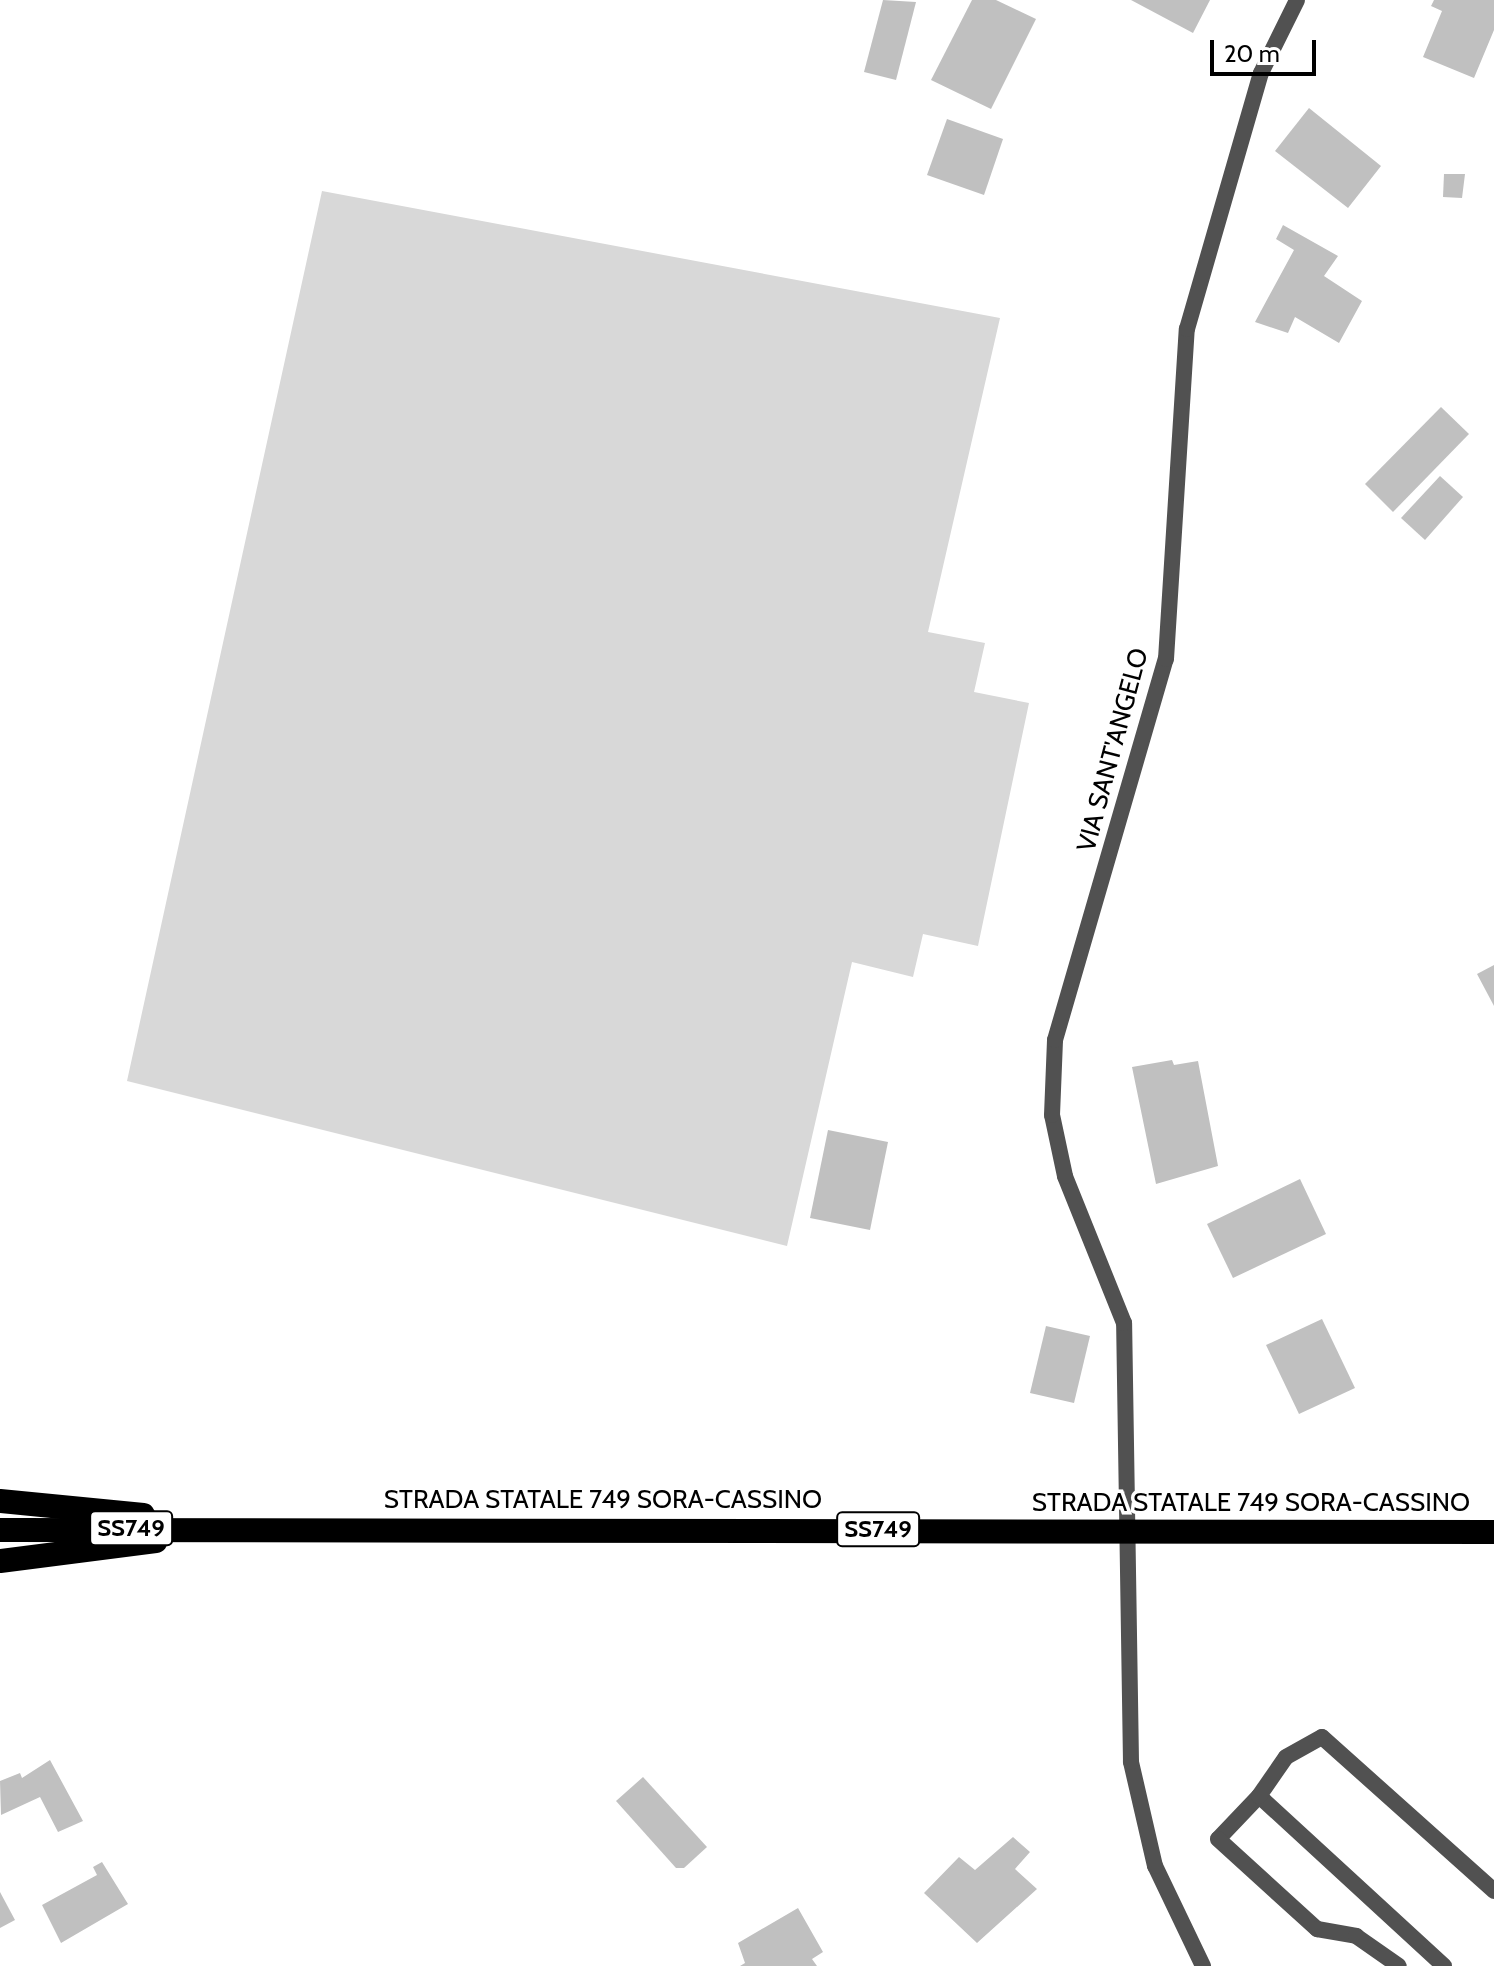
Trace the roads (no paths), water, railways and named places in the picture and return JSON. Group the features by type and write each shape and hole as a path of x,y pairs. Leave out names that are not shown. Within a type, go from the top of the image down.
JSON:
{"highway":[{"path":"0,1501 261,1526"},
{"path":"0,1561 261,1526"},
{"name":"STRADA STATALE 749 SORA-CASSINO","path":"0,1530 261,1526 1494,1532"}],"street":[{"name":"VIA SANT'ANGELO","path":"1203,1966 1155,1866 1131,1762 1129,1463 1124,1323 1065,1176 1052,1115 1055,1040 1166,659 1187,329 1261,73 1297,0"},
{"path":"1399,1966 1356,1936 1317,1929 1218,1839 1259,1796 1286,1757 1322,1737 1494,1891"},
{"path":"1259,1796 1444,1966"}]}
